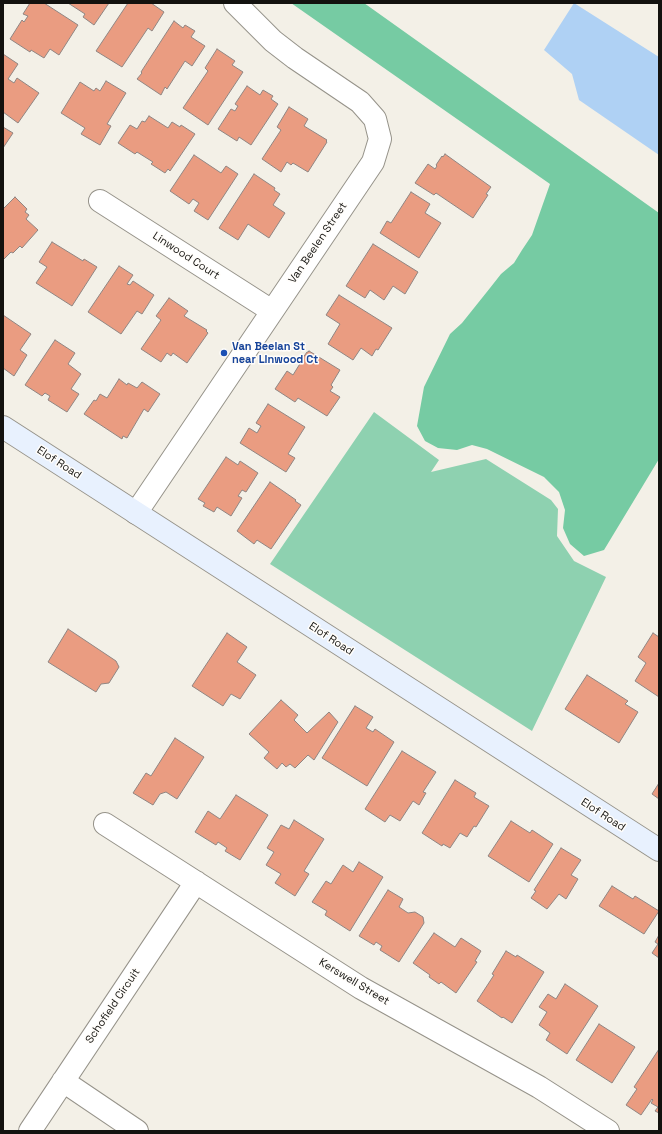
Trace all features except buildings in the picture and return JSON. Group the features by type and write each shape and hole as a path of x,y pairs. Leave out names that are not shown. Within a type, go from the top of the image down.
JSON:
{"street":[{"name":"Van Beelen Street","path":"136,513 373,162 380,138 376,119 360,102 284,49 235,3"},
{"name":"Linwood Court","path":"100,201 272,311"},
{"name":"Elof Road","path":"3,427 659,850"},
{"name":"Kerswell Street","path":"105,824 361,988 539,1087 608,1131"},
{"name":"Schofield Circuit","path":"30,1131 196,882"},
{"path":"63,1082 137,1131"}],"green space":[{"path":"291,3 364,3 659,213 659,459 604,550 584,556 570,544 563,528 565,510 559,492 544,477 487,449 472,445 457,450 438,448 425,441 417,426 424,387 450,334 462,323 501,274 514,263 532,235 550,184"},
{"path":"374,412 439,460 431,472 486,459 551,500 558,509 557,536 574,561 606,577 532,731 270,564"}],"water":[{"path":"574,3 659,57 659,155 579,100 572,74 544,50"}],"place":[{"name":"Van Beelan St near Linwood Ct","path":"224,353"}]}
